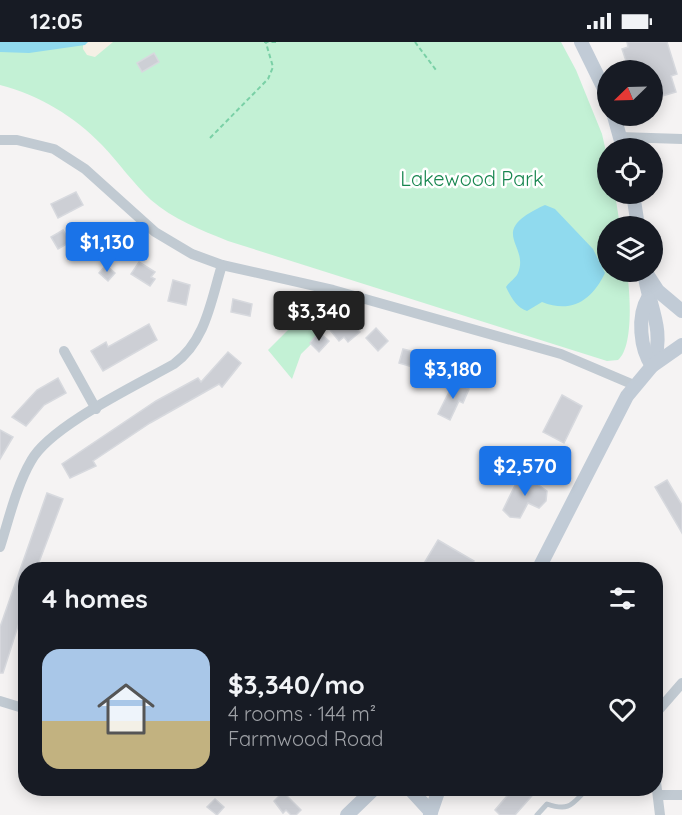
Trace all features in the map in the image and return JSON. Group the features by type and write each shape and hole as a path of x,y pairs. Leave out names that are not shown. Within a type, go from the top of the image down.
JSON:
{"main road":[{"path":"580,42 597,75"},
{"path":"646,282 648,298 655,309 658,331 658,349 652,366"},
{"path":"652,282 658,291 682,311"},
{"path":"542,562 622,404 634,385 652,366 682,345"},
{"path":"347,815 367,796"},
{"path":"416,796 430,813 436,796"}],"street":[{"path":"663,140 682,139"},
{"path":"0,140 17,140 54,149 85,169 155,232 192,254 222,265 333,290 561,354 634,385"},
{"path":"0,547 27,469 36,452 57,432 174,363 190,350 202,330 222,265"},
{"path":"63,351 96,409"},
{"path":"663,705 682,683"},
{"path":"0,701 18,707"},
{"path":"663,795 682,795"},
{"path":"659,796 660,815"}],"lane":[{"path":"537,815 547,804 562,809 570,806 580,796"}],"path":[{"path":"210,138 268,79 273,67 265,43 277,42"},
{"path":"415,42 436,70"}],"green space":[{"name":"Lakewood Park","path":"0,42 561,42 576,70 603,138 597,138 597,204 617,204 618,216 597,216 597,282 628,282 630,318 627,343 623,353 618,360 607,361 228,241 188,224 151,200 102,145 68,116 42,101 0,85"},
{"path":"317,301 346,310 301,354 292,379 268,350"}],"sand":[{"path":"83,42 113,42 95,57 87,55 83,49"}],"water":[{"path":"0,42 88,42 85,45 29,53 0,52"},
{"path":"545,205 555,209 593,249 597,257 597,282 600,282 594,291 580,302 563,306 542,302 527,311 512,298 506,287 517,275 520,263 513,231 517,223 527,214"}],"building":[{"path":"627,42 667,42 677,74 671,76 676,92 663,96 663,60 626,60 622,49 628,47"},
{"path":"154,53 159,62 142,72 137,63"},
{"path":"76,192 83,205 58,218 51,204"},
{"path":"63,230 70,242 58,249 51,237"},
{"path":"100,238 114,250 105,260 91,248"},
{"path":"139,262 155,272 151,277 155,279 150,286 131,274"},
{"path":"106,265 115,273 108,281 99,273"},
{"path":"173,280 190,285 186,305 168,301"},
{"path":"233,299 252,304 250,316 231,312"},
{"path":"347,318 360,332 348,342 344,337 339,341 330,330"},
{"path":"149,324 157,340 103,371 91,351 106,342 108,347"},
{"path":"376,328 388,341 378,351 366,338"},
{"path":"319,332 329,341 319,352 310,343"},
{"path":"403,349 441,358 435,380 420,376 422,372 416,368 399,363"},
{"path":"228,352 241,363 222,387 219,384 150,423 93,461 96,466 70,478 62,464 156,401 198,378 201,382"},
{"path":"58,378 66,393 44,405 26,426 12,417 37,390"},
{"path":"454,382 469,389 463,403 459,401 450,420 438,414"},
{"path":"562,395 582,406 564,443 543,432"},
{"path":"0,430 13,437 0,459"},
{"path":"519,477 530,479 547,491 546,501 539,508 528,503 520,518 510,517 503,510"},
{"path":"667,480 682,505 682,533 655,487"},
{"path":"47,493 63,499 39,562 23,562"},
{"path":"438,540 474,561 473,562 425,562"},
{"path":"18,576 18,626 3,673 0,673 0,627"},
{"path":"279,796 287,796 301,810 296,815 291,815 286,810 283,813 274,801"},
{"path":"507,796 532,796 515,815 500,815 495,810"},
{"path":"215,799 224,807 217,815 207,807"}]}
